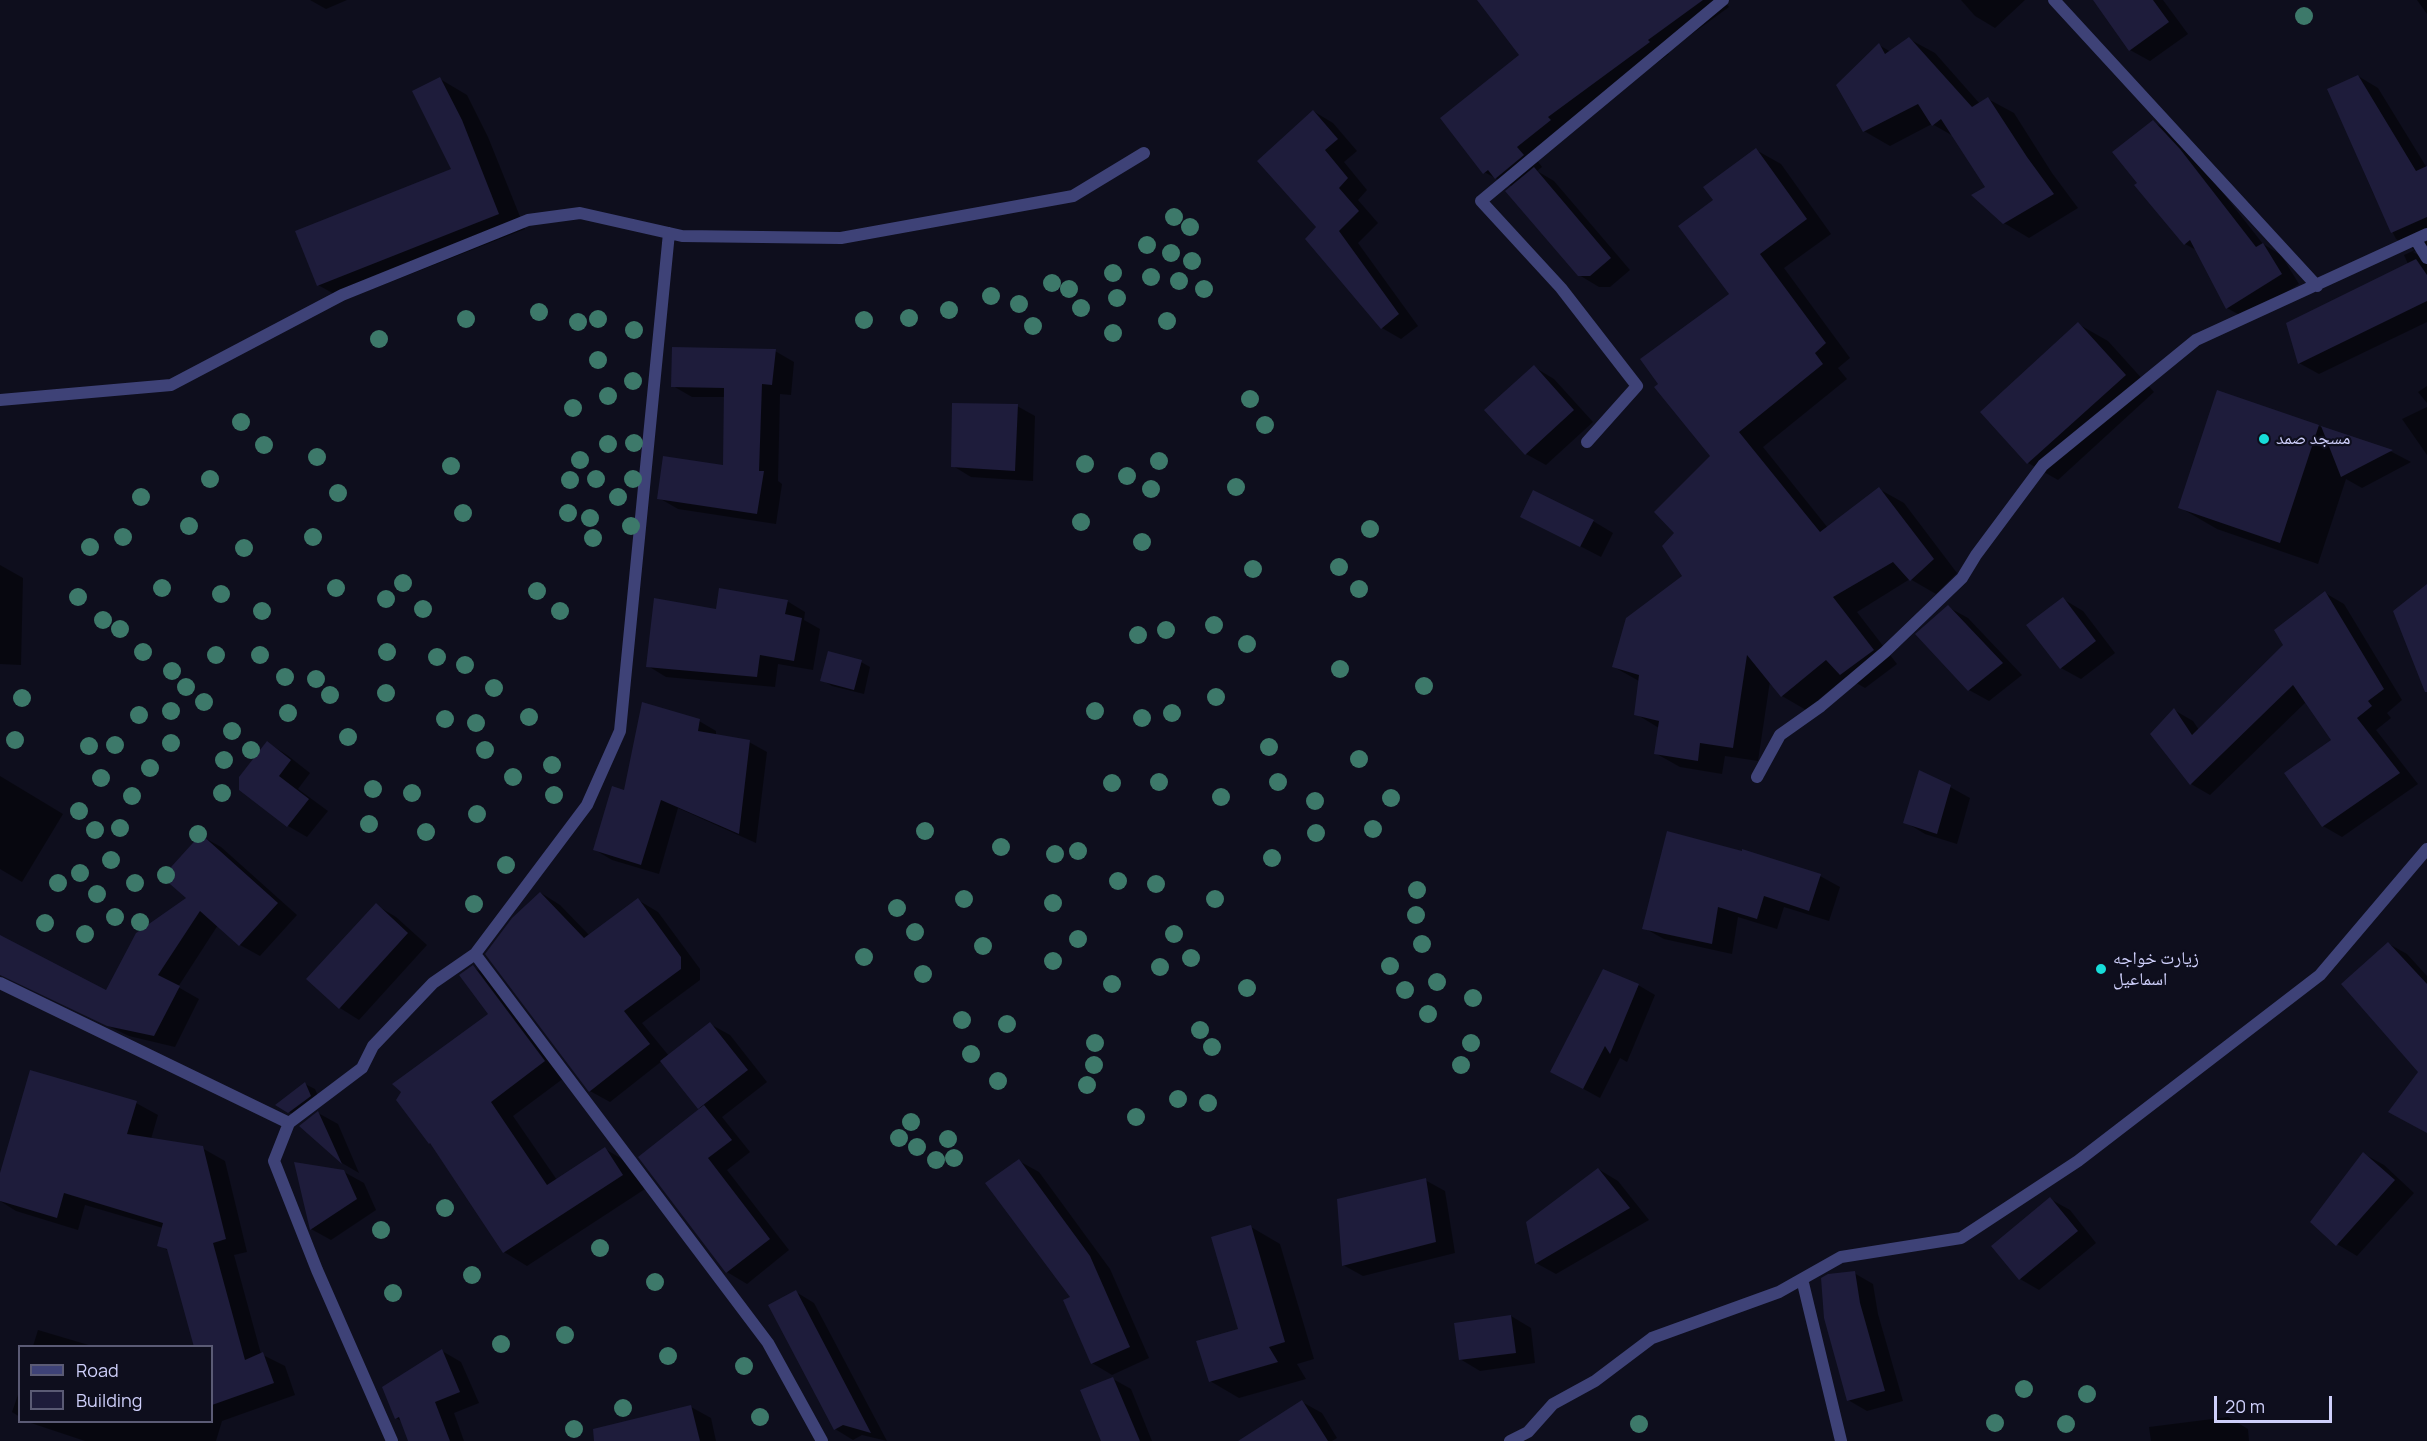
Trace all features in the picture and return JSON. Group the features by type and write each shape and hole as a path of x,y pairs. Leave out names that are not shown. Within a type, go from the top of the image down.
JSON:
{"street":[{"path":"1587,442 1637,386 1561,288 1481,201 1724,0"},
{"path":"2055,0 2317,286"},
{"path":"0,400 171,385 342,295 528,220 580,213 682,236 841,238 1073,196 1144,153"},
{"path":"392,1441 317,1270 274,1161 289,1123 362,1068 373,1046 433,983 475,954 587,805 620,731 669,232"},
{"path":"1757,777 1780,735 1821,706 1885,652 1962,578 1976,555 2043,465 2196,340 2421,237 2427,258"},
{"path":"1510,1441 1528,1432 1553,1404 1595,1382 1652,1338 1779,1292 1841,1257 1961,1238 2078,1161 2320,975 2427,849"},
{"path":"475,954 768,1342 822,1441"},
{"path":"0,983 289,1123"},
{"path":"1802,1279 1841,1441"}],"building":[{"path":"1477,0 1703,0 1548,117 1551,120 1517,147 1524,155 1495,179 1488,170 1483,174 1440,118 1519,55"},
{"path":"2093,0 2153,0 2169,22 2129,51"},
{"path":"1909,37 1972,107 1988,97 2054,194 2003,224 1971,195 1985,187 1941,119 1932,126 1918,104 1863,132 1836,85 1879,43 1885,54"},
{"path":"2358,75 2416,171 2427,166 2427,217 2391,233 2327,89"},
{"path":"440,77 462,120 499,214 317,286 295,231 451,169 412,91"},
{"path":"1313,110 1338,139 1325,150 1348,178 1339,188 1359,211 1339,231 1399,314 1381,329 1305,239 1316,227 1257,161"},
{"path":"2153,120 2180,149 2256,247 2263,243 2282,274 2226,309 2190,240 2184,245 2134,185 2137,183 2112,152"},
{"path":"1756,148 1807,219 1760,254 1826,343 1815,353 1823,364 1739,432 1820,532 1879,487 1934,559 1910,581 1893,562 1833,597 1874,650 1840,675 1826,660 1781,697 1747,655 1733,748 1700,743 1698,761 1654,754 1659,721 1634,715 1639,675 1612,667 1626,618 1682,576 1662,546 1674,533 1654,512 1710,456 1654,387 1658,384 1640,359 1729,294 1678,226 1713,200 1703,187"},
{"path":"1534,167 1611,258 1590,276 1578,276 1505,191"},
{"path":"2416,259 2427,275 2427,301 2298,364 2286,323"},
{"path":"2078,322 2126,375 2027,464 1980,412"},
{"path":"672,347 776,349 772,385 762,384 759,471 764,471 757,514 657,499 663,456 723,465 724,388 671,387"},
{"path":"1534,365 1574,410 1525,455 1484,410"},
{"path":"2217,390 2319,425 2280,543 2178,508"},
{"path":"952,403 1018,404 1015,471 951,467"},
{"path":"2321,426 2393,450 2341,477"},
{"path":"1533,490 1594,520 1580,547 1520,517"},
{"path":"2427,584 2427,692 2425,692 2393,611"},
{"path":"719,588 788,600 785,614 802,618 794,661 760,655 757,677 646,667 654,598 716,609"},
{"path":"2325,591 2384,689 2368,701 2372,706 2357,718 2400,773 2322,827 2284,773 2331,740 2293,685 2190,785 2150,734 2174,708 2192,735 2283,645 2274,630"},
{"path":"2063,597 2096,641 2060,669 2026,625"},
{"path":"1948,605 2003,663 1968,691 1915,634"},
{"path":"828,651 862,660 854,690 820,681"},
{"path":"642,702 700,719 698,731 750,740 739,834 661,800 641,865 593,850 612,786 624,790"},
{"path":"267,741 291,760 279,776 309,799 287,827 239,790 239,777"},
{"path":"1919,770 1951,785 1937,834 1903,823"},
{"path":"1667,831 1742,851 1742,849 1821,874 1809,911 1764,896 1757,919 1718,907 1712,944 1642,929"},
{"path":"201,834 278,903 239,946 200,911 158,975 180,986 154,1036 107,1026 0,975 0,935 106,990 136,933 186,898 162,877"},
{"path":"540,892 584,938 638,898 681,957 681,969 624,1011 650,1044 589,1092 485,954 512,918"},
{"path":"376,903 408,933 339,1009 306,979"},
{"path":"2388,942 2427,984 2427,1133 2388,1112 2418,1072 2341,984"},
{"path":"473,965 545,1061 491,1102 547,1185 605,1147 623,1175 503,1253 430,1143 396,1100 401,1092 392,1084 488,1014 459,975"},
{"path":"1603,969 1639,984 1610,1054 1605,1046 1583,1089 1550,1072"},
{"path":"710,1022 748,1070 698,1109 660,1061"},
{"path":"30,1070 137,1101 127,1134 203,1146 226,1239 213,1243 245,1360 263,1352 274,1383 213,1405 213,1345 193,1345 167,1249 157,1246 163,1223 64,1193 57,1218 0,1201 0,1173"},
{"path":"305,1082 311,1096 288,1113 275,1105"},
{"path":"704,1105 732,1140 708,1158 770,1239 726,1273 638,1157"},
{"path":"318,1111 342,1164 299,1126"},
{"path":"2363,1152 2395,1180 2336,1246 2310,1222"},
{"path":"1019,1159 1090,1256 1130,1347 1091,1364 1063,1300 1070,1297 985,1183"},
{"path":"294,1162 344,1170 357,1199 310,1230"},
{"path":"1598,1168 1630,1208 1535,1264 1526,1222"},
{"path":"1426,1178 1436,1242 1342,1266 1337,1199"},
{"path":"2050,1197 2078,1231 2019,1280 1991,1246"},
{"path":"1251,1225 1285,1342 1269,1347 1278,1362 1209,1382 1196,1341 1238,1329 1211,1237"},
{"path":"1855,1271 1860,1303 1885,1391 1847,1401 1824,1318 1821,1278 1828,1274"},
{"path":"796,1290 871,1433 843,1425 834,1430 768,1305"},
{"path":"1511,1315 1516,1353 1459,1360 1454,1323"},
{"path":"442,1349 460,1392 435,1402 450,1441 408,1441 399,1417 395,1419 382,1387"},
{"path":"1113,1377 1140,1441 1101,1441 1080,1390"},
{"path":"1302,1400 1328,1441 1238,1441"},
{"path":"691,1405 700,1441 594,1441 593,1429"}],"place":[{"name":"مسجد صمد","path":"2264,439"},
{"name":"زیارت خواجه اسماعیل","path":"2101,969"}]}
